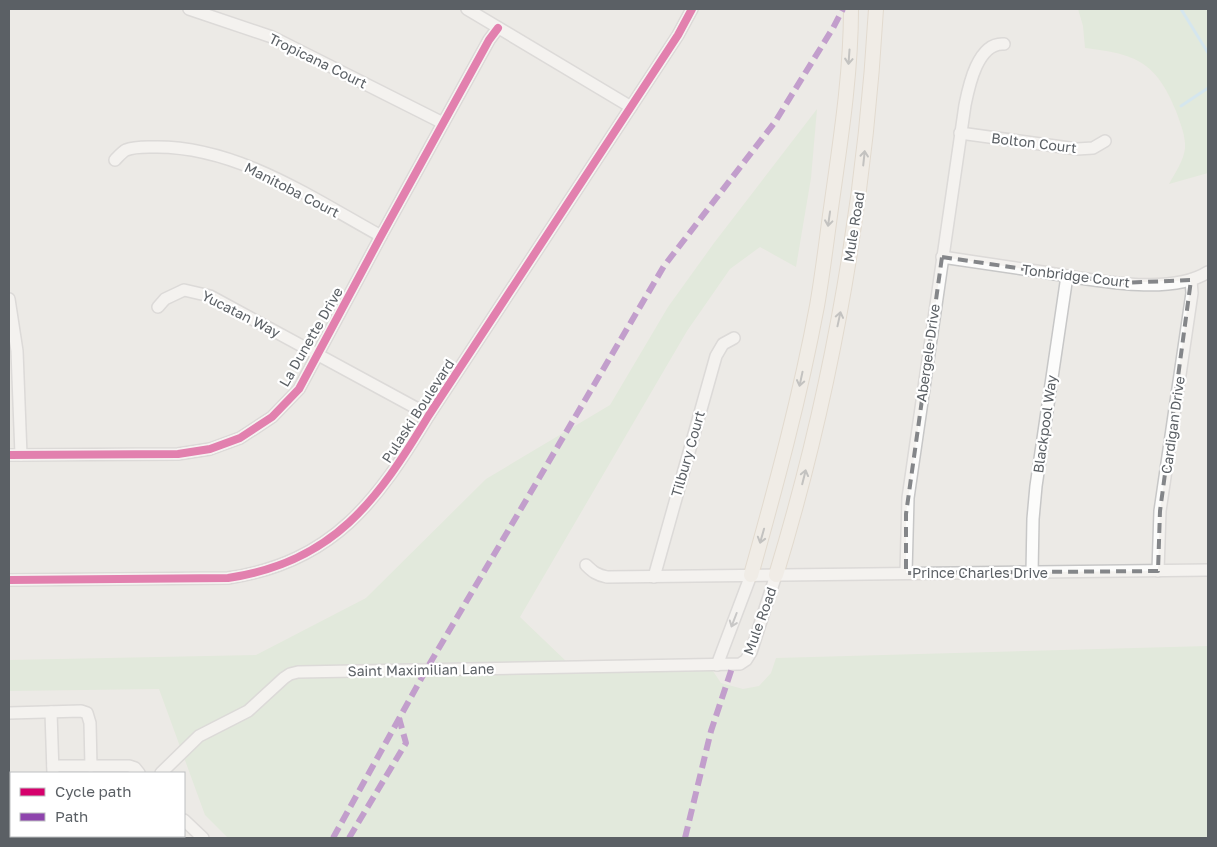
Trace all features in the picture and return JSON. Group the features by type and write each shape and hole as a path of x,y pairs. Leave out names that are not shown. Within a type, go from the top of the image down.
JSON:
{"main road":[{"name":"Mule Road","path":"751,575 773,498 795,409 817,306 843,124 849,62 851,9"},
{"name":"Mule Road","path":"776,574 797,505 818,418 841,306 863,166 876,9"}],"street":[{"name":"Tropicana Court","path":"189,9 272,37 443,123"},
{"path":"467,9 631,107"},
{"name":"Pulaski Boulevard","path":"9,580 228,578 248,575 271,569 293,560 317,547 355,519 372,501 399,465 429,415 678,35 692,9"},
{"name":"La Dunette Drive","path":"9,455 178,454 210,449 240,438 272,417 299,389 443,123 498,28"},
{"name":"Abergele Drive","path":"906,573 908,498 960,133 968,90 976,67 987,49 992,45 1004,44"},
{"name":"Bolton Court","path":"960,133 1077,149 1093,148 1105,141"},
{"name":"Manitoba Court","path":"115,160 126,150 140,147 167,147 208,153 240,163 281,182 381,236"},
{"name":"Tonbridge Court","path":"942,257 1067,276 1140,284 1191,280 1208,272"},
{"name":"Blackpool Way","path":"1032,573 1034,502 1067,276"},
{"name":"Cardigan Drive","path":"1158,571 1160,511 1192,293 1191,280"},
{"name":"Yucatan Way","path":"158,307 165,299 184,290 210,296 429,415"},
{"path":"9,299 17,351 21,455"},
{"name":"Tilbury Court","path":"654,577 716,356 723,344 734,338"},
{"name":"Prince Charles Drive","path":"586,564 593,572 607,577 1208,570"},
{"name":"Mule Road","path":"751,575 717,665 740,664 748,657 776,574"},
{"name":"Saint Maximilian Lane","path":"162,772 199,736 248,711 284,678 298,672 717,665"},
{"path":"9,713 81,711 87,713 90,723 91,766"},
{"path":"52,712 53,770 91,766 129,766 135,768 138,772"},
{"path":"185,821 203,838"}],"highlighted area":[{"path":"942,257 1120,283 1191,280 1160,511 1158,571 906,573 906,514"}],"green space":[{"path":"1078,9 1208,9 1208,173 1169,184 1181,162 1185,144 1181,125 1168,94 1152,71 1142,63 1118,53 1085,48 1083,26"},
{"path":"817,109 811,178 796,267 760,247 730,269 687,331 520,617 568,663 705,659 721,683 743,689 759,686 771,673 776,658 1208,646 1208,838 228,838 205,815 159,689 9,691 9,660 256,655 366,598 486,479 610,405 668,307 714,243"}],"waterway":[{"path":"1181,9 1208,53"},
{"path":"1181,106 1208,88"}],"marked path":[{"path":"333,838 426,670 664,266 775,122 843,9"},
{"path":"685,838 711,731 733,665"},
{"path":"349,838 406,743 399,718"}],"cycle path":[{"path":"9,580 228,578 265,570 297,558 324,542 349,523 391,474 410,446 678,35 692,9"},
{"path":"9,455 178,454 210,449 240,438 272,417 299,389 489,40 498,28"}]}
